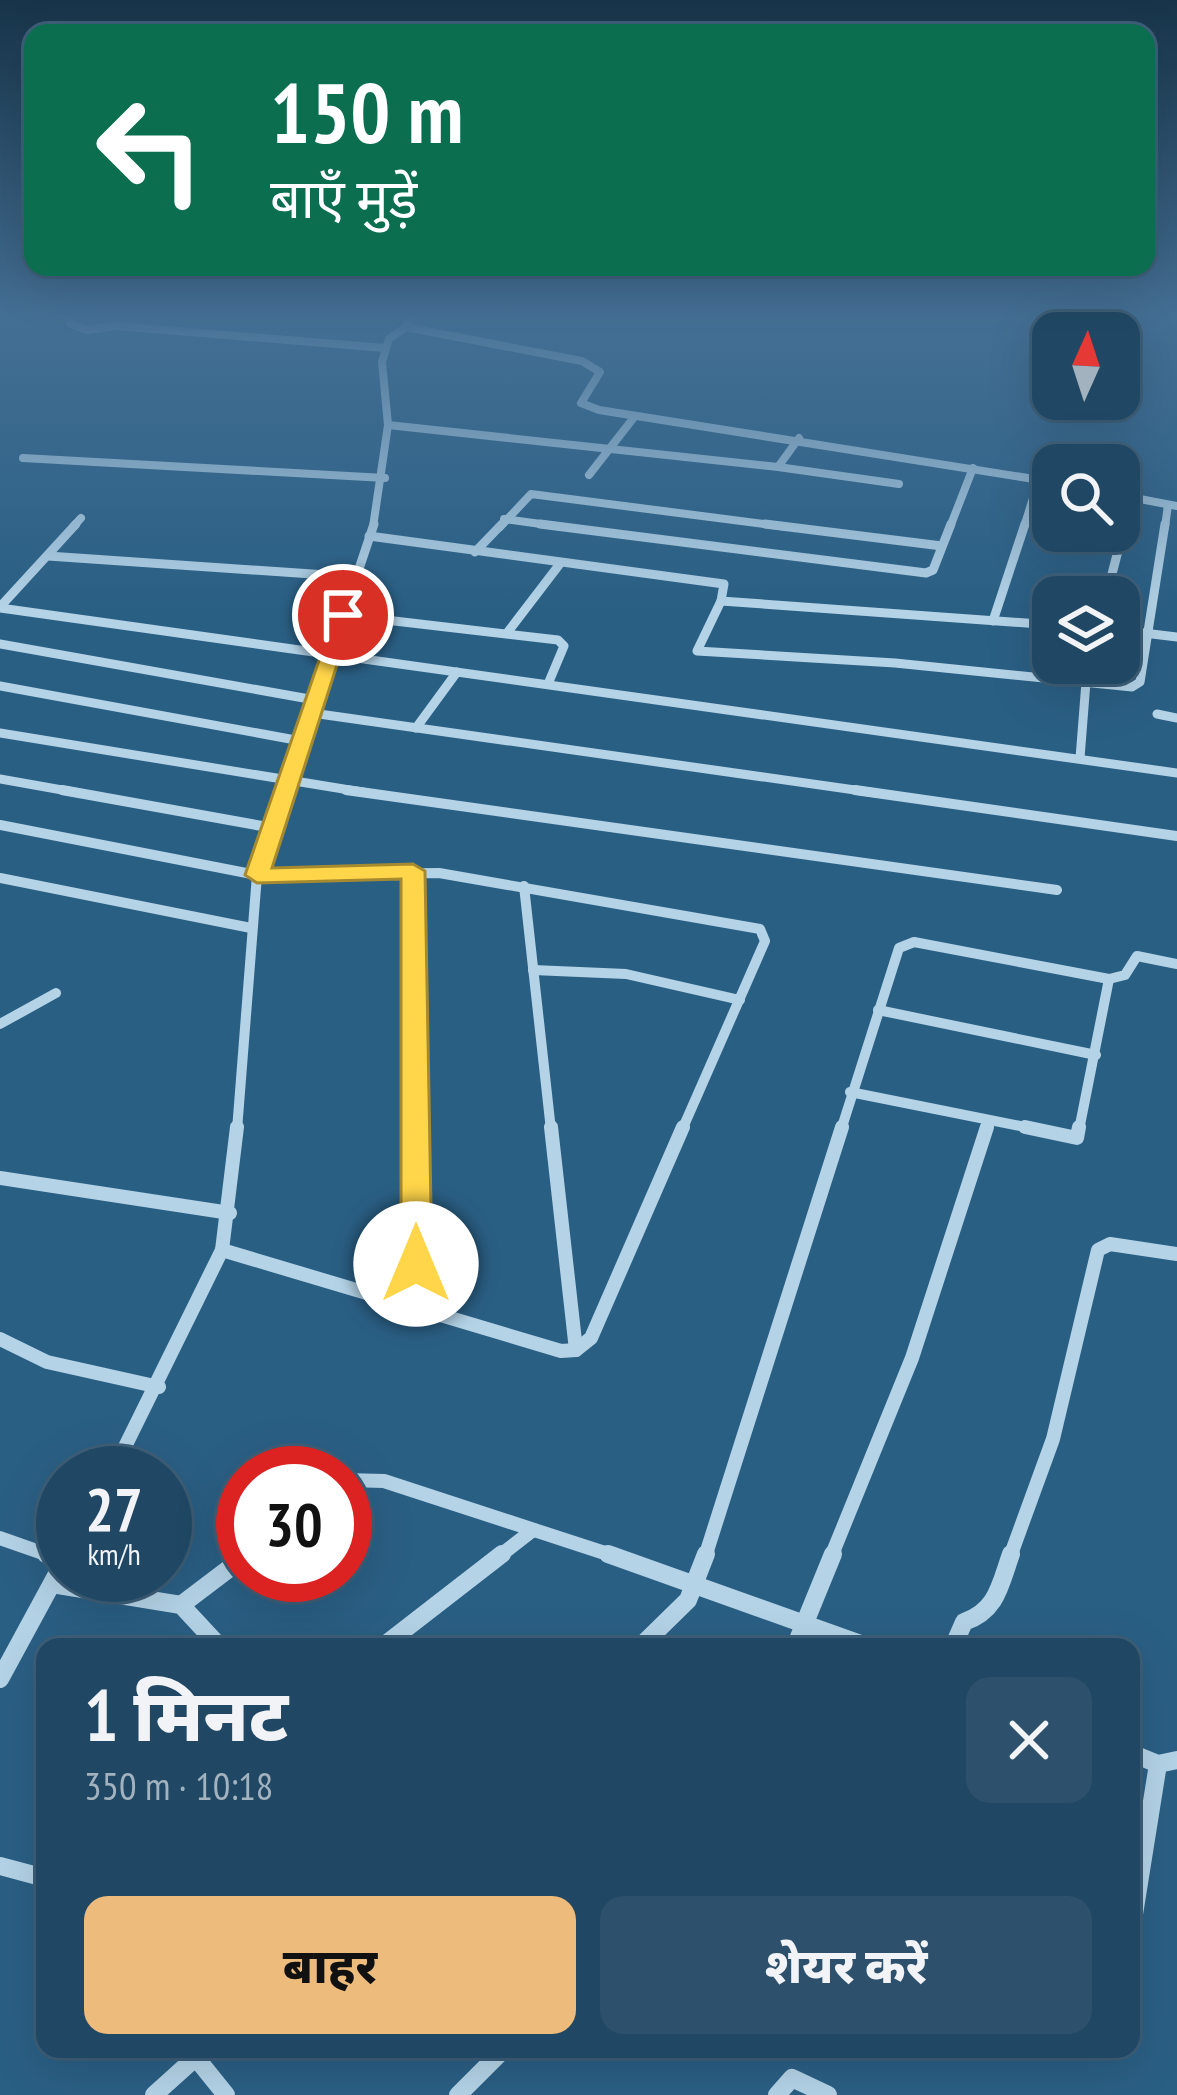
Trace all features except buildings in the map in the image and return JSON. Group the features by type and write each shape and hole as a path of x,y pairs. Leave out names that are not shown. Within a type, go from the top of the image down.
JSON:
{"street":[{"path":"127,1446 222,1250 230,1214 257,875 369,536 385,478 388,412"},
{"path":"617,412 1032,478"},
{"path":"589,475 634,416"},
{"path":"388,424 778,466 899,484"},
{"path":"778,466 799,438"},
{"path":"23,458 385,478"},
{"path":"504,518 920,573 933,570 973,468"},
{"path":"475,552 525,496 537,494 942,547"},
{"path":"1140,500 1173,505 1140,668"},
{"path":"993,621 1032,503"},
{"path":"0,608 81,518"},
{"path":"369,536 724,584 721,602 697,648 700,652 1032,677"},
{"path":"1160,552 1177,554"},
{"path":"49,556 356,577"},
{"path":"507,633 559,565"},
{"path":"721,602 1032,624"},
{"path":"0,608 1177,772"},
{"path":"343,615 563,643 548,684"},
{"path":"1140,632 1177,637"},
{"path":"0,644 416,728 1177,836"},
{"path":"416,728 457,672"},
{"path":"1080,758 1086,684"},
{"path":"0,686 302,741"},
{"path":"1157,714 1177,718"},
{"path":"0,733 288,782 1057,890"},
{"path":"0,779 273,828"},
{"path":"0,825 257,875 413,871 760,929 765,941 740,1000 591,1338 576,1350"},
{"path":"413,871 417,1308"},
{"path":"0,878 251,928"},
{"path":"524,886 576,1350"},
{"path":"649,1638 688,1600 697,1582 898,948 907,941 1109,979 1125,975 1137,956 1177,964"},
{"path":"533,970 626,974 740,1000"},
{"path":"850,1092 1077,1138 1109,979"},
{"path":"0,1024 56,993"},
{"path":"878,1010 1096,1055"},
{"path":"799,1638 913,1358 989,1122"},
{"path":"0,1178 230,1214"},
{"path":"957,1638 964,1622 983,1616 993,1605 1053,1439 1098,1250 1110,1244 1177,1253"},
{"path":"222,1250 576,1350"},
{"path":"0,1339 47,1362 159,1387"},
{"path":"372,1480 697,1582 846,1638"},
{"path":"394,1638 533,1530"},
{"path":"0,1538 36,1552"},
{"path":"182,1605 216,1579"},
{"path":"0,1679 42,1602"},
{"path":"163,1602 182,1605 212,1638"},
{"path":"1140,1891 1167,1762"},
{"path":"0,1866 36,1876"},
{"path":"154,2095 190,2058"},
{"path":"200,2058 226,2095"},
{"path":"458,2095 494,2058"},
{"path":"777,2095 792,2078 828,2095"}],"route":[{"path":"343,615 257,875 413,871 416,1264"}]}
